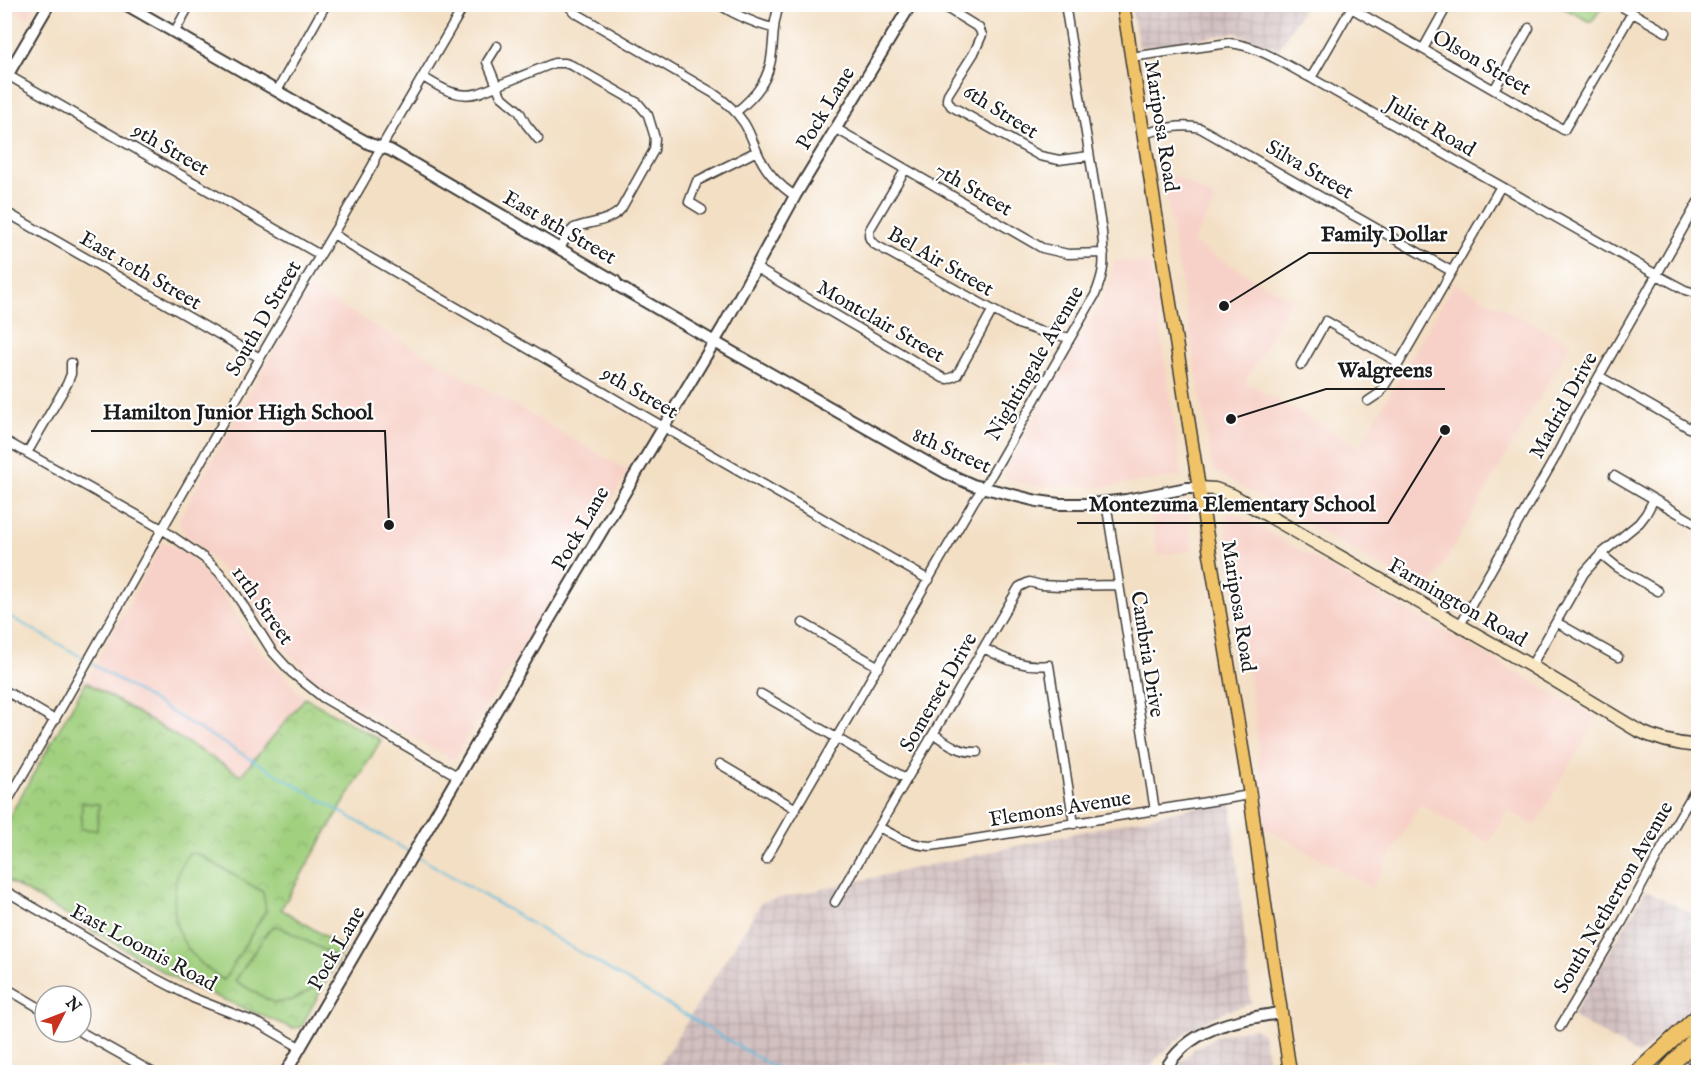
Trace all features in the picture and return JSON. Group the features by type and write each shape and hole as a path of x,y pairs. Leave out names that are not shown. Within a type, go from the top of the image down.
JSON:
{"highway":[{"path":"1638,1072 1698,1016"},
{"path":"1665,1072 1698,1036"},
{"path":"1691,1072 1698,1064"}],"main road":[{"name":"Mariposa Road","path":"1123,4 1250,795 1290,1072"},
{"name":"Farmington Road","path":"1199,488 1215,489 1232,495 1460,625 1637,730 1651,737 1698,746"},
{"path":"1681,744 1693,749 1698,755"}],"street":[{"path":"6,76 49,4"},
{"name":"East 8th Street","path":"125,4 370,144 383,148 714,341"},
{"path":"174,33 190,4"},
{"path":"277,91 326,4"},
{"name":"South D Street","path":"4,807 465,4"},
{"path":"567,4 574,12 713,93 736,112 745,124 768,172 776,182 795,196"},
{"path":"718,4 748,21 773,28"},
{"path":"736,112 755,94 767,76 772,53 773,28 780,4"},
{"name":"Pock Lane","path":"286,1072 714,341 795,196 911,4"},
{"name":"6th Street","path":"940,4 979,28 982,35 948,94 947,99 951,106 1040,156 1059,160 1089,156"},
{"name":"Nightingale Avenue","path":"766,859 1095,295 1101,280 1105,265 1102,232 1065,4"},
{"path":"1423,49 1448,4"},
{"path":"1617,4 1666,33"},
{"path":"1311,78 1352,6"},
{"name":"Olson Street","path":"1352,6 1564,130 1632,13"},
{"path":"1494,90 1529,28"},
{"name":"Juliet Road","path":"1131,57 1219,44 1235,44 1259,51 1311,78 1657,275 1685,290 1698,294"},
{"path":"497,46 487,62 496,86 501,96 519,111 538,139"},
{"path":"423,77 446,90 465,96 479,93 554,63 566,63 638,103 648,114 655,138 654,150 621,209 610,218 574,228 559,249"},
{"name":"9th Street","path":"6,76 320,255"},
{"name":"Silva Street","path":"1143,134 1188,126 1200,128 1451,271"},
{"name":"7th Street","path":"835,128 1042,248 1068,254 1104,253"},
{"path":"702,210 689,202 697,181 757,151"},
{"name":"Bel Air Street","path":"905,170 870,229 871,241 1018,324 1070,338"},
{"path":"1368,401 1380,393 1399,363 1501,186"},
{"name":"Madrid Drive","path":"1460,625 1698,202"},
{"name":"East 10th Street","path":"4,211 260,358"},
{"name":"9th Street","path":"334,234 712,456 929,580"},
{"name":"Montclair Street","path":"756,268 948,379 959,372 992,311"},
{"path":"1301,365 1326,321 1399,363"},
{"name":"8th Street","path":"714,341 929,465 973,485 1036,501 1059,504 1126,500 1187,488 1199,488"},
{"path":"27,453 68,384 71,363"},
{"path":"1599,376 1698,433"},
{"name":"11th Street","path":"4,440 188,546 219,572 236,594 272,651 304,683 322,697 459,777"},
{"path":"1614,476 1695,523"},
{"path":"1530,666 1584,573 1601,554 1639,523 1654,499"},
{"name":"Cambria Drive","path":"1106,502 1155,811"},
{"path":"1601,554 1617,567 1658,591"},
{"name":"Somerset Drive","path":"835,902 1021,584 1029,582 1060,586 1119,585"},
{"path":"1556,622 1618,657"},
{"path":"803,623 879,667"},
{"path":"984,648 1020,664 1049,665 1074,824"},
{"path":"4,690 55,720"},
{"path":"761,694 907,779"},
{"path":"934,734 951,745 970,752 977,752"},
{"path":"720,764 796,809"},
{"name":"South Netherton Avenue","path":"1560,1027 1622,922 1698,785"},
{"name":"Flemons Avenue","path":"879,827 905,841 931,846 1250,795"},
{"name":"East Loomis Road","path":"4,891 153,977 193,998 260,1024 301,1048"},
{"path":"4,987 33,1004"},
{"path":"1164,1072 1184,1046 1200,1034 1235,1021 1280,1013"},
{"path":"93,1039 152,1072"}],"shaded area":[{"path":"35,4 27,19 7,5"},
{"path":"1131,4 1305,5 1279,49 1234,33 1139,48"},
{"path":"1162,169 1216,199 1192,243 1292,300 1245,382 1359,447 1454,283 1571,343 1427,593 1213,470"},
{"path":"1115,261 1150,262 1182,476 1106,487 1035,486 1007,480 1004,472 1104,296"},
{"path":"309,288 629,471 454,760 314,682 282,645 240,586 182,531 180,518"},
{"path":"1186,501 1193,550 1158,556 1150,507"},
{"path":"1230,511 1597,718 1535,825 1508,810 1489,843 1420,804 1372,888 1265,828 1256,724 1224,518"},
{"path":"163,541 189,556 219,589 253,643 305,698 242,775 86,682"},
{"path":"1231,799 1251,1004 1226,1011 1188,1031 1156,1059 1149,1072 655,1072 762,902"},
{"path":"1646,890 1696,916 1698,912 1698,1002 1639,1055 1572,1016"},
{"path":"1254,1028 1263,1033 1269,1072 1173,1072 1195,1048 1222,1034"}],"green space":[{"path":"1558,5 1604,5 1591,22"},
{"path":"86,682 241,775 305,698 381,740 281,909 344,948 301,1027 292,1028 179,981 5,879 5,824"},
{"path":"82,803 99,804 97,830 81,829"},
{"path":"189,853 198,854 263,892 266,910 224,980 192,954 177,927 174,904 176,880"},
{"path":"276,926 333,955 325,973 314,988 293,1000 274,1003 235,981 268,931"}],"waterway":[{"path":"4,613 87,660"},
{"path":"92,664 408,851"},
{"path":"419,857 782,1072"}],"place":[{"name":"Family Dollar","path":"1224,306"},
{"name":"Walgreens","path":"1231,419"},
{"name":"Montezuma Elementary School","path":"1445,430"},
{"name":"Hamilton Junior High School","path":"389,525"}]}
